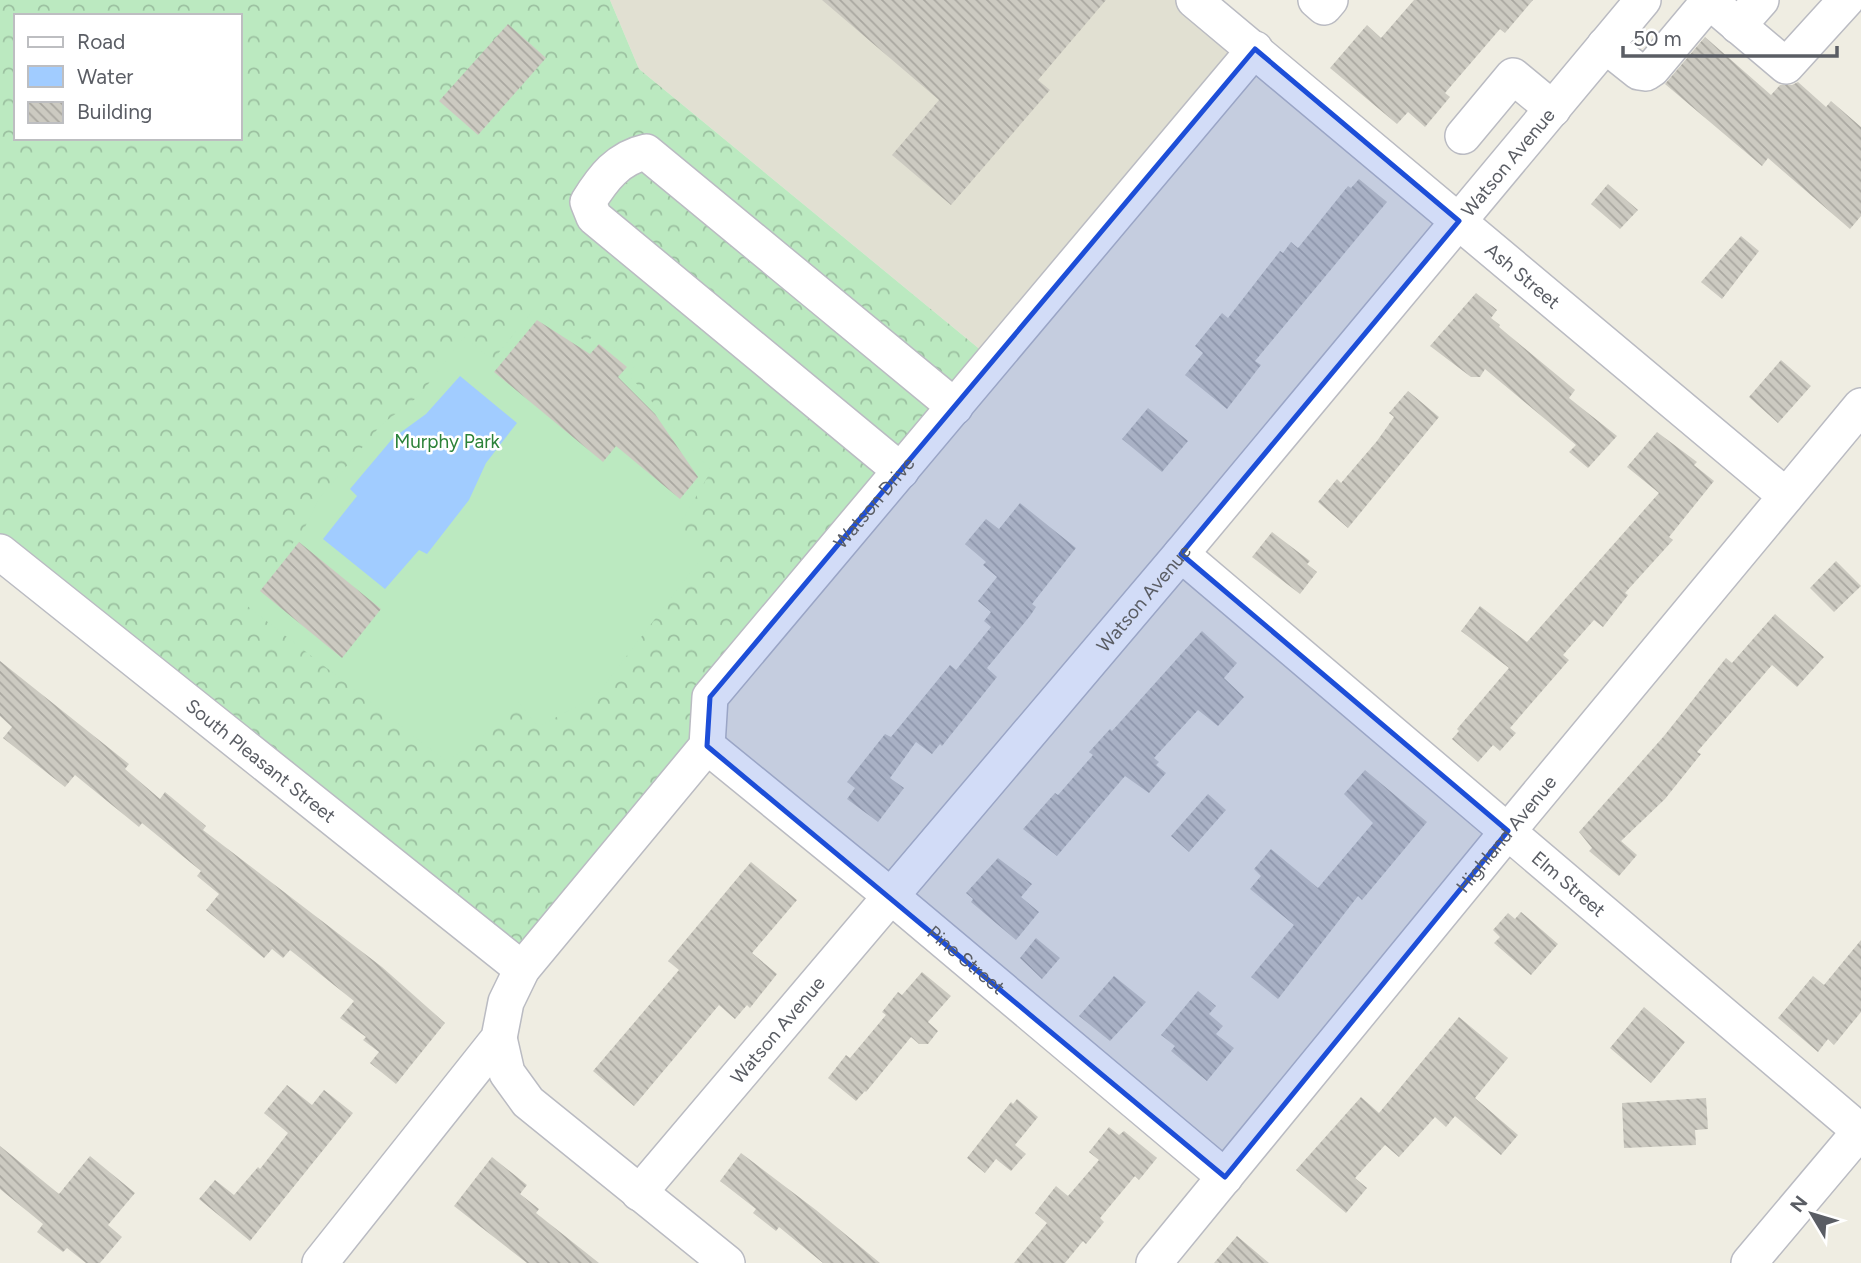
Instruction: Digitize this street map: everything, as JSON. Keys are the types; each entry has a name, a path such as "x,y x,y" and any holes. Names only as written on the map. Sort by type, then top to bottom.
{"street":[{"name":"Ash Street","path":"1194,0 1786,496"},
{"path":"1316,0 1324,7 1330,0"},
{"name":"Watson Avenue","path":"639,1193 1181,554 1643,0"},
{"path":"1605,44 1639,72 1646,73 1709,0 1786,66 1846,0"},
{"path":"1738,26 1760,0"},
{"name":"Watson Drive","path":"707,746 710,697 1255,49"},
{"path":"1463,136 1513,76 1552,109"},
{"path":"901,471 594,217 588,202 601,181 618,163 646,152 955,407"},
{"name":"Highland Avenue","path":"1154,1263 1861,406"},
{"name":"South Pleasant Street","path":"0,552 522,969"},
{"name":"Elm Street","path":"1181,554 1861,1131"},
{"path":"707,746 522,969 506,1002 499,1038 508,1073 528,1102 727,1263"},
{"name":"Pine Street","path":"707,746 892,897 1224,1177"},
{"path":"320,1263 499,1038"},
{"path":"1749,1263 1861,1131"}],"highlighted area":[{"path":"1255,49 1459,221 1181,554 1508,831 1225,1177 707,746 710,697"}],"shaded area":[{"path":"610,0 1194,0 1255,49 994,361 639,69"}],"green space":[{"name":"Murphy Park","path":"0,0 610,0 639,69 994,361 710,697 707,746 522,969 0,552"},
{"path":"534,309 587,342 597,332 635,365 630,376 711,471 674,534 700,560 596,696 538,727 518,701 486,733 447,762 246,605 305,527 319,499 381,425 419,396 464,337 493,360"}],"water":[{"path":"460,376 517,423 486,463 469,500 427,554 419,550 385,589 323,539 357,496 350,489 393,438 426,414"}],"building":[{"path":"822,0 1106,0 1038,80 1050,90 951,205 892,155 939,100"},
{"path":"1414,0 1533,0 1505,33 1500,29 1445,93 1450,97 1425,127 1408,112 1397,124 1330,68 1367,25 1381,38"},
{"path":"508,24 546,58 478,135 439,101"},
{"path":"1705,37 1771,95 1780,85 1798,82 1826,107 1831,101 1861,127 1861,216 1850,229 1768,158 1762,166 1665,84"},
{"path":"1359,179 1387,202 1255,361 1261,365 1227,409 1185,375 1203,353 1195,346 1222,313 1228,318 1280,251 1283,253 1291,242 1298,248 1348,186 1351,188"},
{"path":"1608,184 1638,210 1620,229 1591,204"},
{"path":"1741,236 1759,251 1722,299 1701,282"},
{"path":"1476,293 1497,310 1491,318 1499,327 1575,390 1569,398 1617,436 1588,468 1569,452 1576,445 1485,369 1480,377 1471,377 1430,346"},
{"path":"537,320 590,354 599,344 627,367 618,377 655,414 698,477 680,499 616,446 603,462 494,372"},
{"path":"1781,360 1811,386 1778,423 1749,397"},
{"path":"1408,391 1439,417 1348,528 1318,502 1337,479 1341,483 1377,441 1394,417 1389,413"},
{"path":"1148,408 1188,441 1162,472 1122,439"},
{"path":"1657,432 1697,462 1694,465 1714,481 1669,537 1673,540 1625,593 1628,595 1603,627 1594,620 1563,655 1569,660 1510,728 1516,733 1500,751 1493,745 1478,762 1452,739 1459,731 1457,729 1509,668 1461,631 1480,606 1527,642 1659,493 1627,467"},
{"path":"1020,503 1076,548 1032,604 1036,607 1030,616 987,668 997,677 942,746 940,744 932,754 916,742 890,778 904,788 878,822 847,799 855,788 847,782 885,734 891,737 950,665 956,670 991,627 984,621 991,612 978,601 997,577 983,565 986,562 965,544 986,519 999,529"},
{"path":"1272,532 1310,561 1307,564 1317,572 1300,594 1252,557"},
{"path":"299,542 381,609 342,658 260,591"},
{"path":"1836,561 1861,586 1834,612 1810,588"},
{"path":"1775,614 1824,657 1797,687 1772,665 1697,752 1701,754 1665,799 1621,841 1637,855 1619,876 1589,851 1592,848 1579,832 1664,736 1726,658 1732,663"},
{"path":"1202,631 1237,663 1224,678 1244,697 1218,726 1198,710 1154,758 1159,762 1156,765 1166,773 1149,793 1125,776 1057,856 1023,829 1055,793 1058,795 1093,755 1089,752 1110,729 1112,731"},
{"path":"0,661 129,764 125,769 160,799 165,792 206,826 203,830 382,967 445,1023 396,1084 370,1063 379,1052 363,1040 366,1037 340,1018 354,1001 290,950 283,958 272,949 264,958 206,910 219,894 197,876 201,871 142,823 139,827 75,775 65,787 3,738 12,727 0,716"},
{"path":"1365,770 1427,822 1362,900 1358,896 1278,999 1251,977 1294,925 1250,889 1261,876 1254,869 1271,849 1318,888 1373,823 1344,794"},
{"path":"1208,794 1226,810 1189,852 1171,836"},
{"path":"998,858 1032,884 1021,897 1039,912 1016,940 971,902 973,899 966,893"},
{"path":"751,862 797,900 752,953 777,974 750,1008 747,1005 735,1019 719,1005 634,1106 593,1071 679,970 668,961"},
{"path":"1521,912 1558,944 1531,975 1494,943 1500,937 1493,930 1508,913 1515,919"},
{"path":"1036,938 1060,958 1042,979 1020,958"},
{"path":"1861,940 1861,1012 1834,1045 1828,1039 1818,1052 1778,1018 1813,976 1824,985"},
{"path":"922,972 951,996 928,1022 938,1031 928,1044 919,1044 911,1037 856,1101 828,1078 846,1055 850,1058 886,1015 882,1012 898,992 902,995"},
{"path":"1114,976 1146,1002 1110,1041 1079,1016"},
{"path":"1198,991 1216,1006 1209,1014 1223,1026 1216,1034 1234,1048 1207,1081 1171,1051 1175,1046 1161,1035"},
{"path":"1644,1007 1685,1042 1651,1083 1610,1048"},
{"path":"1459,1017 1508,1058 1475,1098 1518,1135 1501,1155 1455,1116 1446,1127 1435,1117 1399,1157 1385,1145 1355,1178 1367,1188 1346,1213 1296,1170 1361,1097 1379,1113"},
{"path":"287,1085 312,1105 324,1090 353,1113 250,1241 199,1199 215,1180 234,1195 258,1167 260,1169 288,1133 264,1113"},
{"path":"1706,1098 1708,1129 1695,1130 1696,1145 1624,1148 1622,1103"},
{"path":"1017,1099 1038,1117 1015,1145 1026,1154 1011,1171 996,1159 985,1173 967,1158 1011,1102 1013,1104"},
{"path":"1109,1127 1119,1135 1124,1131 1157,1158 1139,1180 1135,1176 1100,1218 1104,1222 1086,1244 1083,1241 1065,1263 1014,1263 1047,1223 1035,1213 1056,1186 1068,1196 1099,1160 1089,1152"},
{"path":"0,1146 59,1194 90,1156 135,1193 108,1225 122,1237 100,1263 86,1263 67,1248 63,1252 37,1232 43,1224 0,1189"},
{"path":"741,1153 880,1263 823,1263 779,1227 776,1231 753,1213 756,1209 720,1181"},
{"path":"492,1157 527,1185 520,1194 539,1209 536,1213 599,1263 527,1263 454,1206"},
{"path":"1237,1236 1269,1263 1214,1263"}]}
